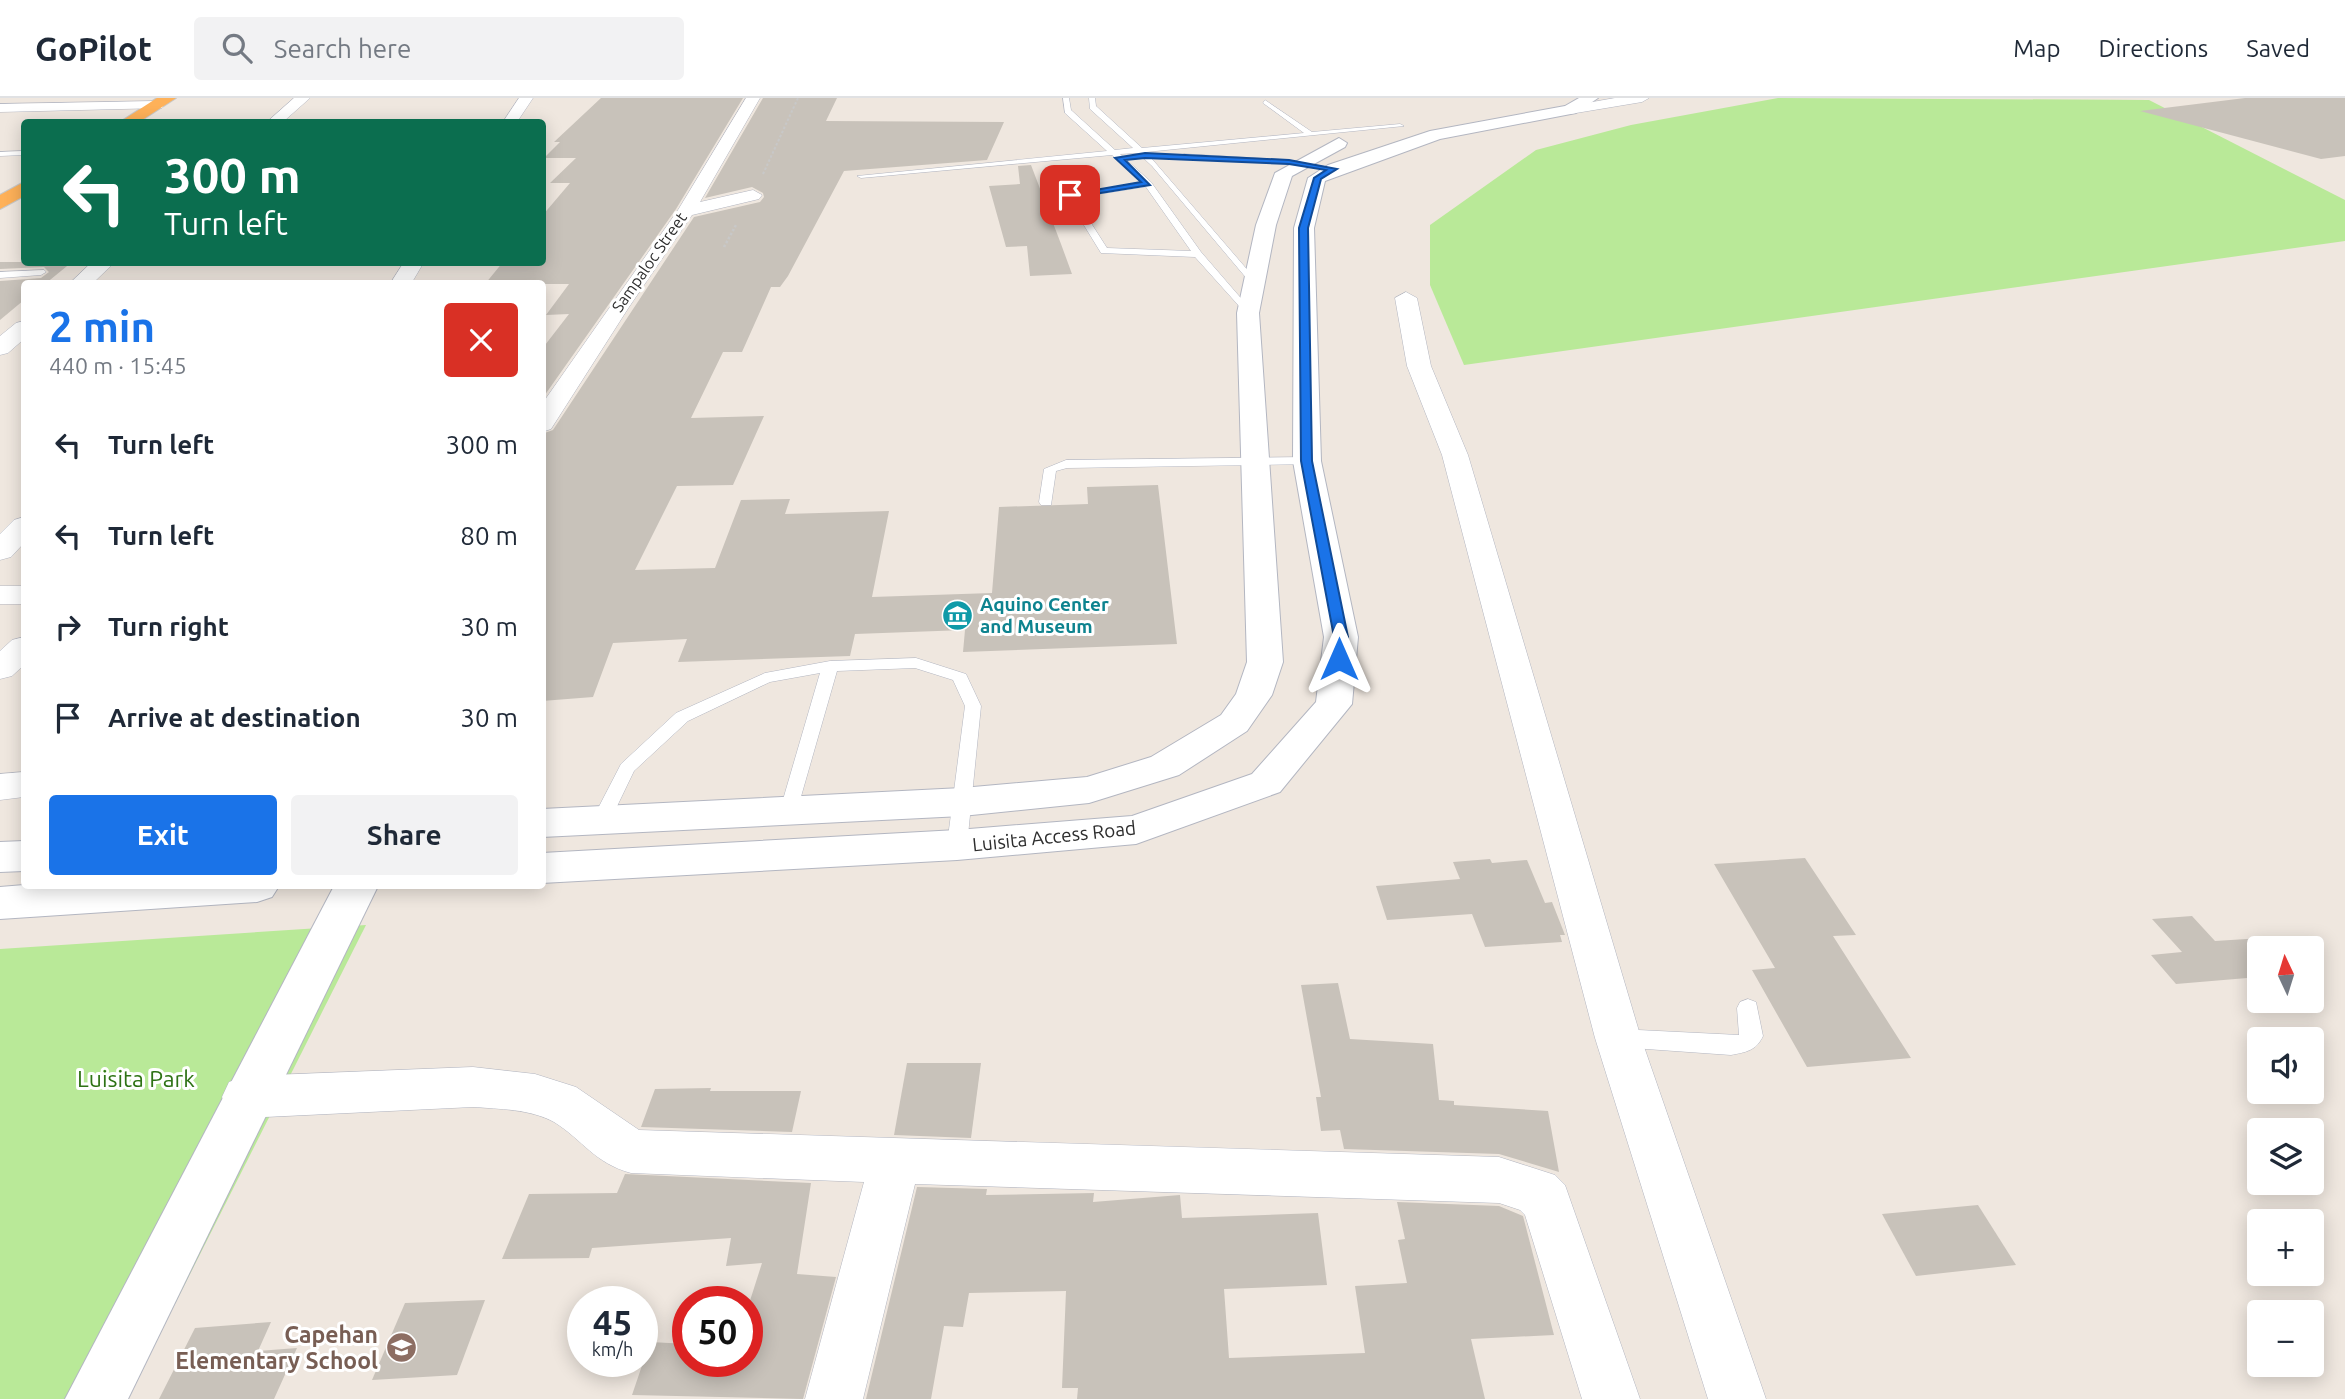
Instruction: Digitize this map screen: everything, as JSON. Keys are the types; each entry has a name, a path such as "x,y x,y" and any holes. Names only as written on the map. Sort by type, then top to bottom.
{"highway":[{"path":"133,119 163,101"},
{"path":"0,203 21,190"}],"main road":[{"path":"1309,163 1580,104"},
{"path":"546,823 962,803 1089,790 1165,766 1234,723 1254,695 1265,662 1251,298 1266,225 1309,163 1344,141 1400,126 1451,120 1486,109"},
{"name":"Luisita Access Road","path":"546,868 957,845 1136,830 1266,783 1334,704 1341,637 1307,461 1304,228 1309,163"},
{"path":"0,857 21,856"},
{"path":"0,903 212,889"},
{"path":"96,1399 246,1097 354,889"}],"street":[{"path":"26,108 44,98"},
{"path":"278,119 303,98"},
{"path":"512,119 526,98"},
{"name":"Sampaloc Street","path":"546,418 685,211 753,98"},
{"path":"1580,104 1642,98"},
{"path":"0,108 163,101"},
{"path":"685,211 753,195"},
{"path":"84,280 100,266"},
{"path":"1406,298 1419,366 1455,454 1618,1038 1737,1399"},
{"path":"0,348 18,330"},
{"path":"0,551 21,529"},
{"path":"0,595 21,595"},
{"path":"0,669 21,650"},
{"path":"0,787 21,785"},
{"path":"246,1097 473,1087 508,1089 545,1096 570,1108 612,1142 629,1151 895,1163 1485,1179 1519,1184 1537,1192 1547,1202 1611,1399"},
{"path":"834,1399 895,1163"}],"lane":[{"path":"1066,98 1068,111 1147,184 1198,254 1251,298"},
{"path":"1091,98 1096,111 1155,164 1251,298"},
{"path":"1265,102 1309,163"},
{"path":"0,154 21,153"},
{"path":"1143,154 1309,163"},
{"path":"861,176 1143,154 1309,163"},
{"path":"1183,166 1309,163"},
{"path":"1127,166 1169,165"},
{"path":"1147,184 1070,195 1104,251 1198,254"},
{"path":"0,275 41,272"},
{"path":"1046,502 1050,469 1066,464 1257,459 1307,461"},
{"path":"601,820 627,768 682,717 765,678 830,666 916,663 960,677 973,706 957,845"},
{"path":"789,810 830,666"},
{"path":"1618,1038 1731,1046 1746,1042 1752,1036 1748,1008"}],"green space":[{"path":"1778,98 2149,100 2345,200 2345,241 1464,365 1430,285 1430,225 1536,150 1631,125"},
{"name":"Luisita Park","path":"366,925 127,1399 0,1399 0,949"}],"building":[{"path":"601,98 743,98 676,209 546,393 546,344 569,314 546,315 569,284 546,284 546,280 488,280 500,266 546,266 546,211 570,183 550,183 576,158 546,158 560,142 554,142"},
{"path":"763,98 837,98 826,121 1004,122 987,160 844,171 788,276 780,287 771,287 742,352 723,352 691,418 764,416 733,485 677,486 635,570 715,568 741,500 790,499 785,514 889,511 872,597 992,593 999,507 1088,504 1087,487 1158,485 1177,644 963,652 965,630 855,634 850,656 678,662 687,639 613,643 593,697 546,701 546,433 553,430 694,217 760,202 764,197 763,193 752,187 705,198"},
{"path":"2245,98 2345,98 2345,156 2321,159 2140,111"},
{"path":"1031,165 1072,274 1030,276 1027,246 1006,247 989,186 1020,184 1018,166"},
{"path":"0,262 21,262 21,266 67,266 50,280 21,280 21,302 0,320 0,281 41,278 49,272 44,267 0,269"},
{"path":"1805,858 1856,935 1833,936 1911,1058 1807,1067 1752,970 1775,968 1714,864"},
{"path":"1490,859 1492,863 1527,860 1545,903 1552,902 1565,935 1560,935 1562,942 1485,947 1472,914 1387,920 1376,886 1460,879 1453,862"},
{"path":"2192,916 2215,941 2247,939 2247,978 2176,984 2151,955 2182,952 2152,919"},
{"path":"1338,983 1350,1039 1433,1044 1439,1100 1454,1101 1454,1105 1548,1111 1559,1172 1499,1154 1344,1149 1340,1130 1321,1131 1316,1097 1321,1097 1301,985"},
{"path":"907,1063 981,1063 971,1138 894,1135"},
{"path":"711,1088 710,1091 801,1091 792,1132 641,1127 655,1089"},
{"path":"625,1174 811,1183 797,1274 836,1277 803,1399 632,1395 638,1377 658,1377 658,1342 672,1343 672,1377 763,1377 763,1286 755,1286 762,1263 726,1266 731,1238 592,1248 589,1258 502,1259 529,1194 617,1193"},
{"path":"917,1187 987,1189 986,1195 1094,1193 1093,1202 1180,1195 1182,1218 1318,1213 1327,1285 1224,1289 1229,1358 1365,1353 1355,1286 1407,1283 1398,1240 1405,1239 1397,1202 1499,1206 1523,1216 1554,1335 1471,1339 1485,1399 1077,1399 1078,1388 1062,1388 1066,1291 969,1293 963,1327 944,1326 931,1399 866,1399"},
{"path":"1978,1205 2016,1265 1916,1276 1882,1214"},
{"path":"485,1300 457,1375 372,1380 405,1303"},
{"path":"271,1322 258,1351 297,1348 274,1399 159,1399 195,1328"}],"place":[{"name":"Aquino Center and Museum","path":"957,615"},
{"name":"Capehan Elementary School","path":"401,1347"}],"route":[{"path":"1070,195 1147,184 1118,158 1171,155 1289,162 1334,169 1317,178 1304,228 1302,272 1307,461 1341,637 1339,659"}]}
